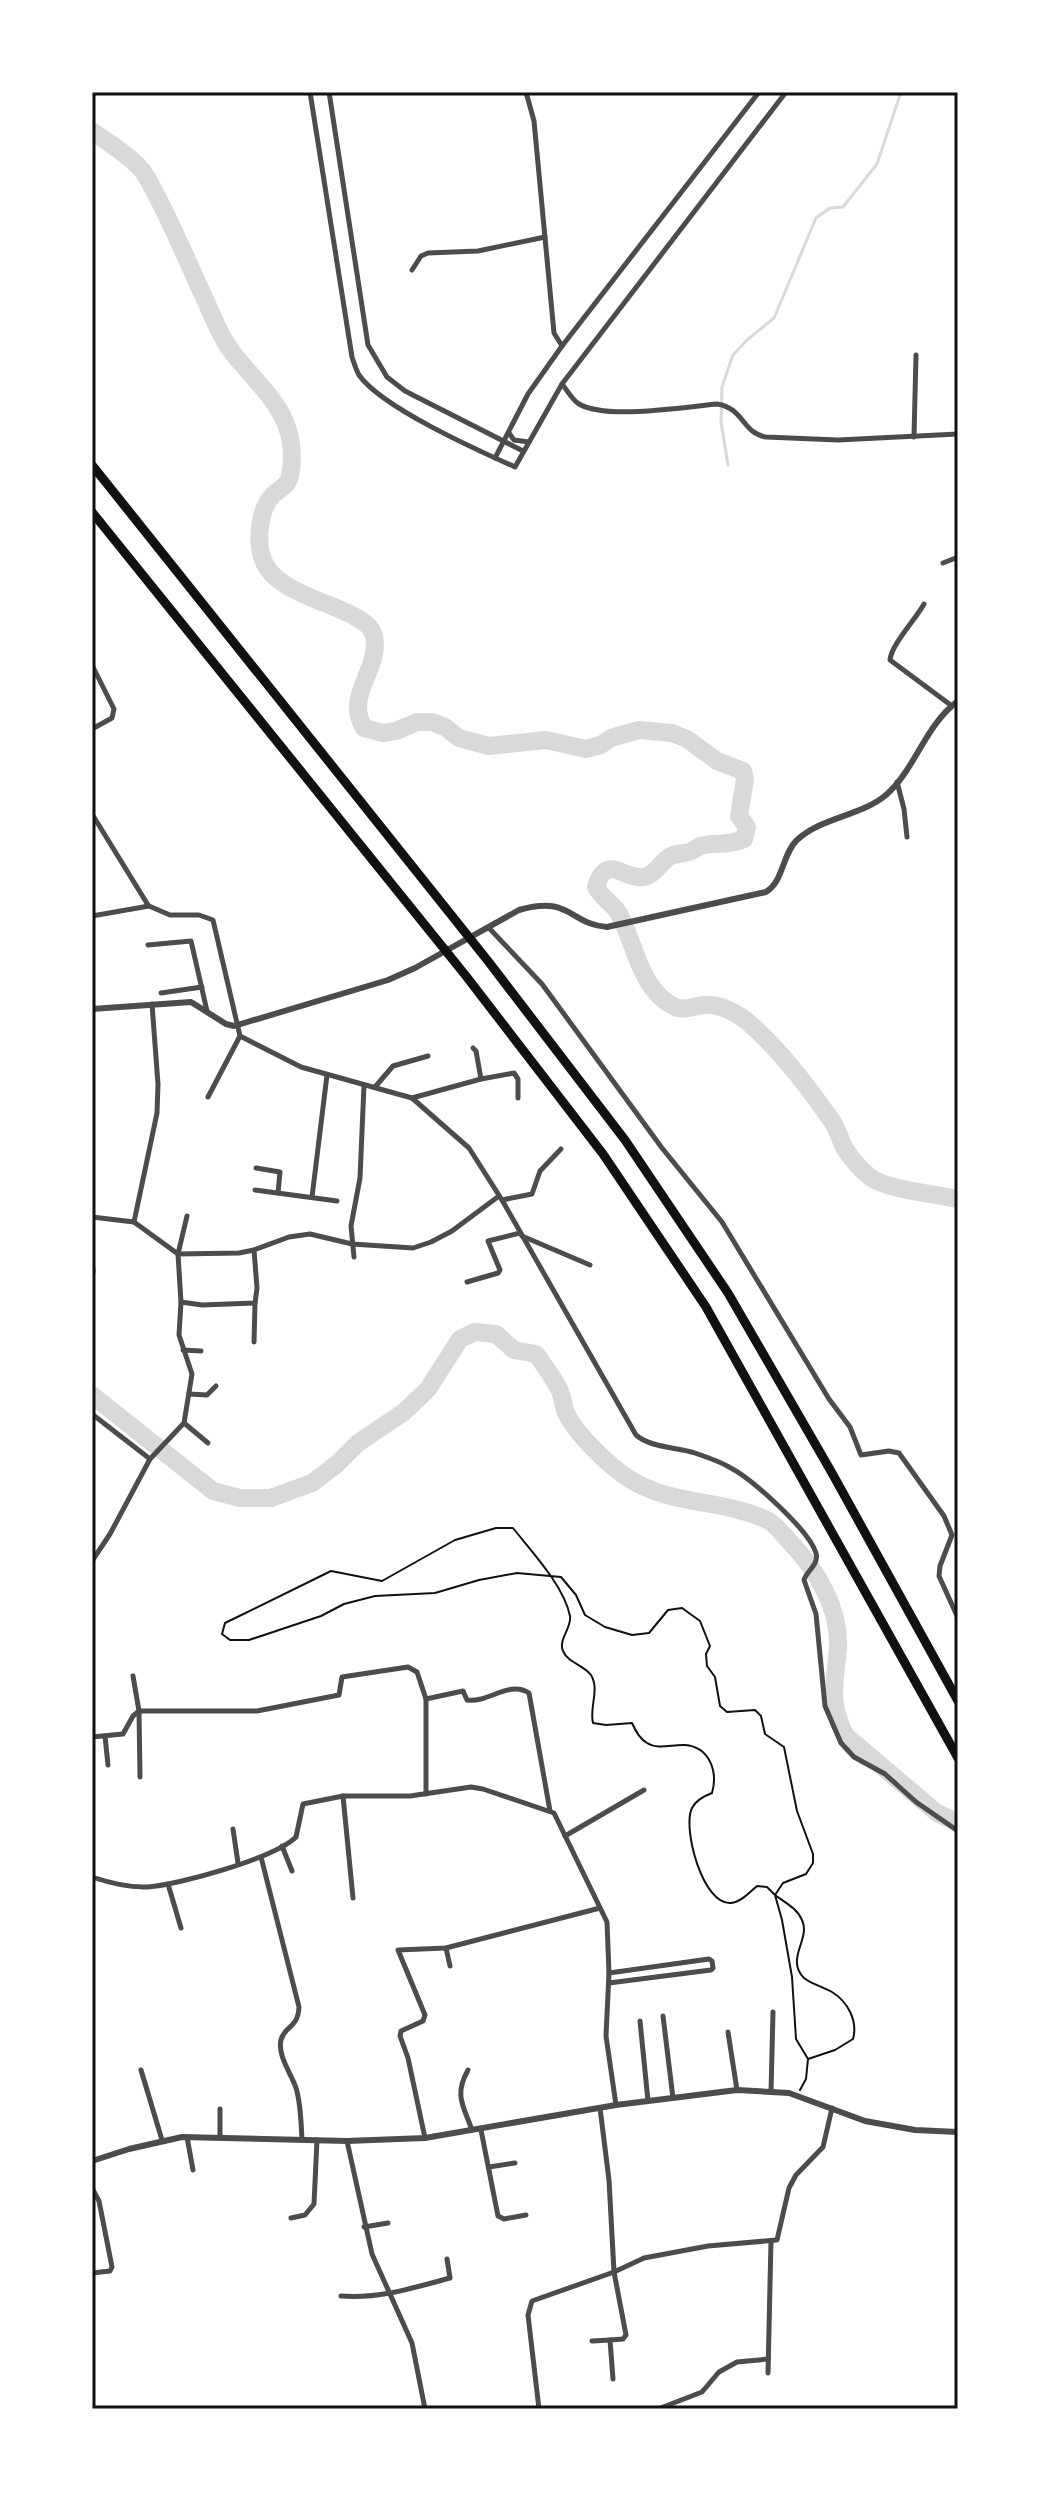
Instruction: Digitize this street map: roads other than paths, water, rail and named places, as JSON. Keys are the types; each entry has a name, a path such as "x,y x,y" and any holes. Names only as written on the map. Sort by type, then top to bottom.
{"highway":[{"path":"92,465 488,961 625,1140 728,1293 958,1701"},
{"path":"92,512 466,976 603,1154 706,1307 958,1758"}],"street":[{"path":"310,92 352,357 359,374 376,392 400,409 515,467 562,384 786,92"},
{"path":"329,92 368,345 377,363 387,377 405,391 523,451"},
{"path":"526,92 534,121 554,333 562,346"},
{"path":"495,458 528,394 562,346 759,92"},
{"path":"412,270 421,256 428,253 478,251 545,237"},
{"path":"914,437 916,355"},
{"path":"562,384 578,403 603,411 720,404 737,411 756,435 838,440 958,434"},
{"path":"509,432 514,440 529,442"},
{"path":"943,563 958,557"},
{"path":"92,1009 191,1002 226,1024 236,1025 388,980 519,910 536,905 565,909 593,924 607,927 766,892 776,882 796,841 831,820 874,803 890,791 932,729 955,704 890,660 891,651 915,621 924,604"},
{"path":"92,665 114,709 112,718 92,729"},
{"path":"897,781 907,837"},
{"path":"92,814 149,906"},
{"path":"92,833 100,827"},
{"path":"92,916 149,906 170,915 199,915 213,920 240,1036 301,1067 412,1098 469,1148 501,1198 636,1435 646,1441 694,1453 741,1474 797,1525 816,1553 816,1564 805,1575 805,1586 816,1614 825,1706 841,1743 854,1757 885,1774 916,1802 958,1831"},
{"path":"489,928 542,984 662,1148 722,1222 829,1399 850,1427 861,1455 889,1451 899,1453 944,1516 952,1535 939,1576 958,1618"},
{"path":"148,945 191,941 207,1011"},
{"path":"161,993 202,987"},
{"path":"134,1222 157,1113 152,1004"},
{"path":"208,1097 240,1036"},
{"path":"473,1048 481,1079"},
{"path":"375,1087 393,1066 428,1056"},
{"path":"412,1098 481,1079 515,1074 518,1098"},
{"path":"312,1197 327,1075"},
{"path":"354,1257 351,1226 360,1178 364,1085"},
{"path":"92,1217 134,1222 178,1254 239,1253 302,1235 352,1244 413,1248 452,1231 501,1198 532,1194 540,1171 561,1149"},
{"path":"256,1168 280,1172 278,1193"},
{"path":"255,1190 337,1201"},
{"path":"92,1561 150,1459 184,1423 192,1374 182,1350 178,1317 181,1302 178,1254 187,1216"},
{"path":"467,1282 499,1272 488,1241 521,1234 590,1265"},
{"path":"254,1250 257,1288 254,1342"},
{"path":"92,1258 93,1272"},
{"path":"181,1302 202,1305 255,1303"},
{"path":"182,1350 201,1351"},
{"path":"189,1394 207,1395 216,1386"},
{"path":"92,1414 150,1459"},
{"path":"184,1423 208,1443"},
{"path":"92,1737 126,1732 133,1716 139,1711 257,1711 339,1695 342,1677 408,1667 417,1672 426,1699 426,1794"},
{"path":"133,1676 139,1711 140,1777"},
{"path":"426,1699 463,1691 467,1700 472,1701 510,1689 529,1693 550,1811"},
{"path":"105,1736 108,1765"},
{"path":"92,1877 145,1887 168,1884 261,1857 296,1837 303,1804 343,1796 426,1794 471,1787 550,1811 558,1819 607,1922 609,1983 606,2036 616,2105"},
{"path":"565,1836 644,1790"},
{"path":"343,1796 353,1898"},
{"path":"233,1829 238,1863"},
{"path":"282,1846 292,1871"},
{"path":"261,1857 299,2007 296,2023 284,2034 280,2043 297,2090 302,2140"},
{"path":"168,1884 181,1928"},
{"path":"425,2138 408,2058 400,2036 401,2031 423,2021 425,2015 398,1950 446,1948 600,1908"},
{"path":"446,1948 450,1966"},
{"path":"609,1973 709,1959 713,1968 609,1983"},
{"path":"771,2092 773,2012"},
{"path":"663,2016 673,2098"},
{"path":"640,2021 648,2101"},
{"path":"728,2032 737,2090"},
{"path":"141,2070 162,2140"},
{"path":"468,2070 460,2083 459,2093 472,2131"},
{"path":"92,2161 162,2140 187,2137 347,2141 425,2138 616,2105 737,2090 798,2095 865,2121 915,2130 958,2132"},
{"path":"592,2341 623,2339 626,2335 614,2272 609,2180 600,2108"},
{"path":"539,2409 528,2315 532,2301 644,2258 777,2240 789,2188 796,2175 823,2147 832,2108"},
{"path":"220,2109 220,2136"},
{"path":"481,2130 500,2218 526,2215"},
{"path":"187,2137 193,2170"},
{"path":"291,2218 305,2215 314,2204 317,2140"},
{"path":"347,2141 364,2227 372,2254 412,2343 425,2409"},
{"path":"489,2167 515,2163"},
{"path":"92,2188 99,2201 112,2267 110,2271 92,2273"},
{"path":"364,2227 388,2223"},
{"path":"768,2373 771,2241"},
{"path":"341,2296 362,2298 390,2294 450,2278 447,2259"},
{"path":"610,2340 613,2379"},
{"path":"658,2409 702,2392 719,2372 737,2362 768,2359"}],"waterway":[{"path":"728,465 721,422 722,387 733,355 774,318 816,218 830,208 843,207 877,164 901,92"},
{"path":"92,131 127,156 144,173 225,342 270,397 283,418 291,443 291,471 288,481 264,509 260,526 261,553 272,574 286,585 356,617 368,626 374,636 373,660 358,704 364,728 383,733 417,722 432,722 459,738 489,746 546,740 586,749 639,730 672,733 687,739 717,761 743,771 745,779 739,816 747,827 744,839 700,846 690,852 673,855 647,876 632,876 611,869 600,876 596,887 619,914 646,978 663,999 679,1008 721,1007 749,1023 804,1082 832,1121 847,1152 870,1177 898,1188 958,1199"},
{"path":"92,1395 213,1491 240,1498 271,1498 312,1483 358,1443 404,1412 428,1389 460,1339 475,1332 496,1334 514,1350 536,1354 557,1385 566,1413 577,1430 602,1457 628,1478 661,1493 750,1513 779,1529 817,1577 835,1618 838,1633 835,1703 846,1736 937,1813 958,1823"}]}
